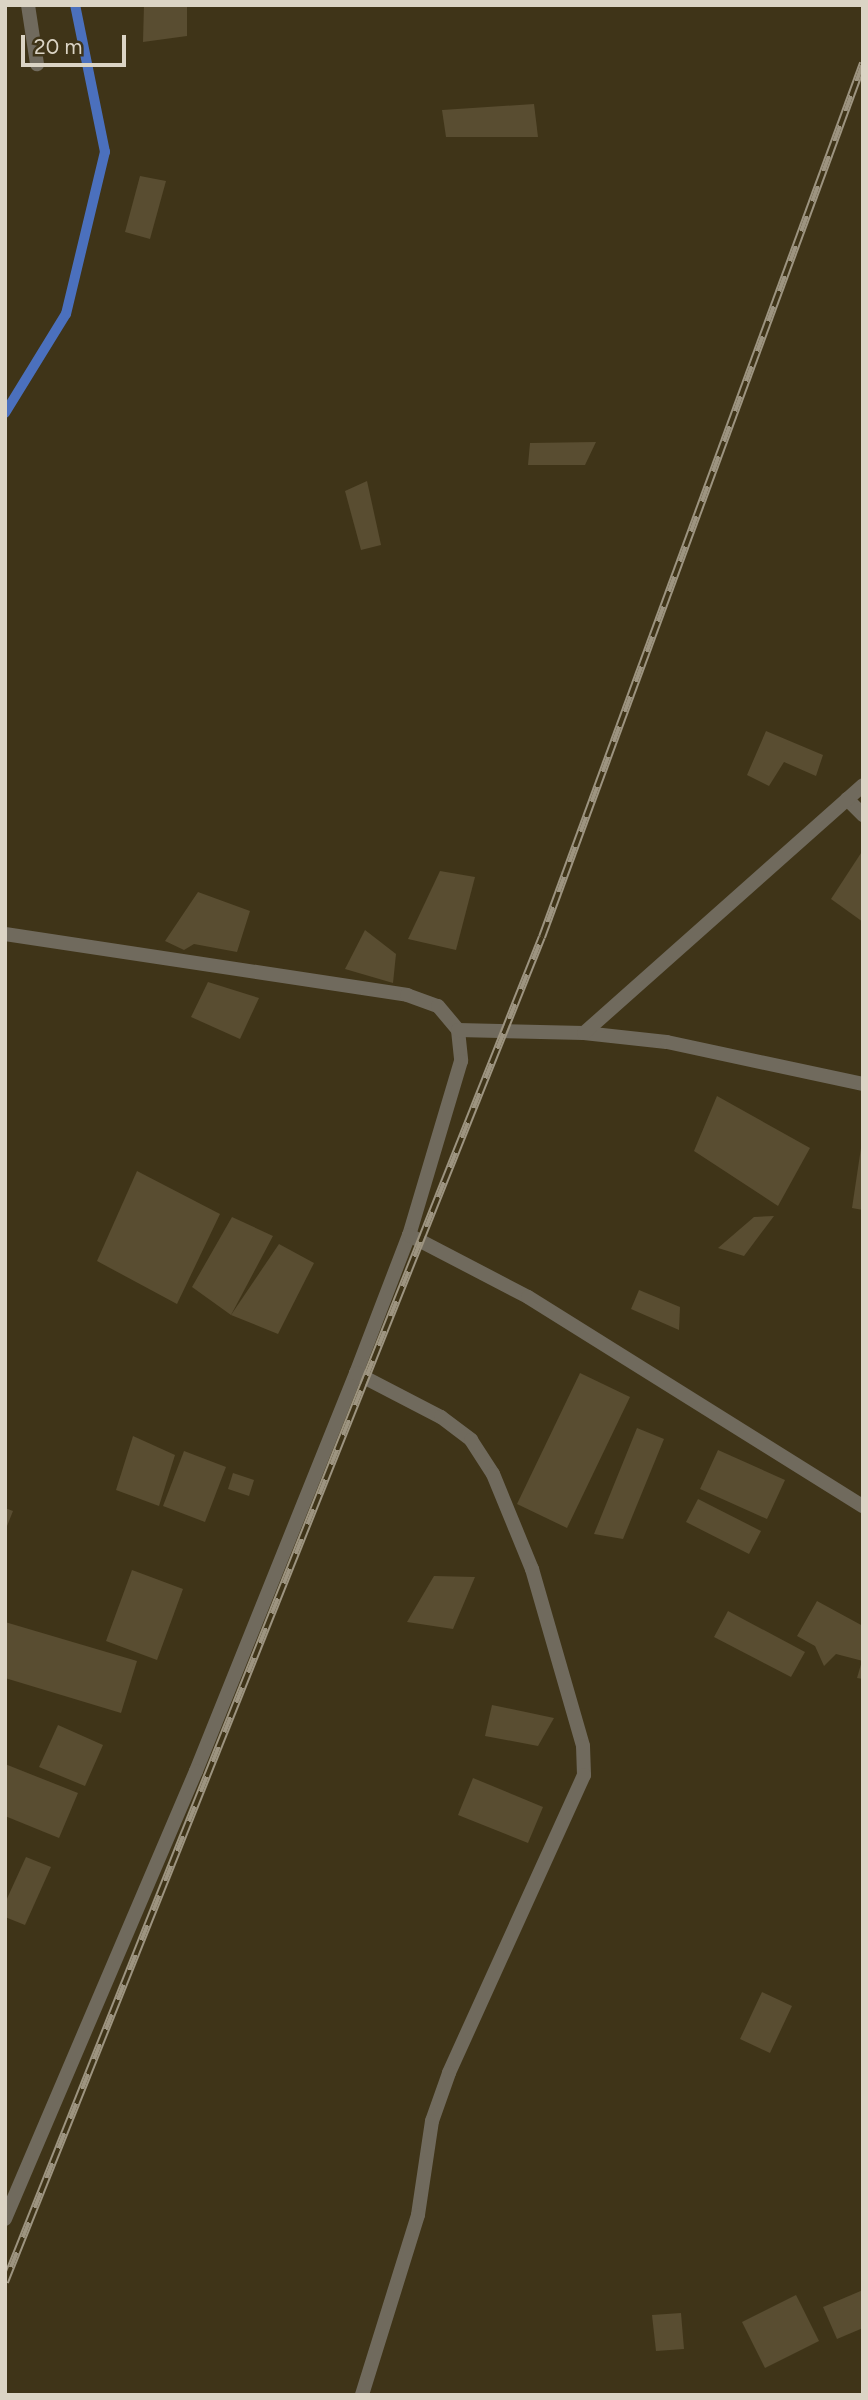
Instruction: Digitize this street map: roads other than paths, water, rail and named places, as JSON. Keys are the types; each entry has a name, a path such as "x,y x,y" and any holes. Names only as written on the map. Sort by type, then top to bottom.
{"street":[{"path":"28,5 37,64"},
{"path":"584,1033 863,785"},
{"path":"847,799 863,815"},
{"path":"5,933 407,995 438,1006 458,1030 461,1061 409,1236 356,1373 197,1771 5,2219"},
{"path":"458,1030 584,1033 667,1042 863,1084"},
{"path":"409,1236 528,1297 863,1506"},
{"path":"356,1373 441,1417 471,1440 493,1474 532,1569 583,1746 583,1775 455,2061 432,2121 418,2215 362,2395"}],"waterway":[{"path":"5,413 66,314 105,152 75,5"}],"railway":[{"path":"5,2282 542,937 863,63"}]}
